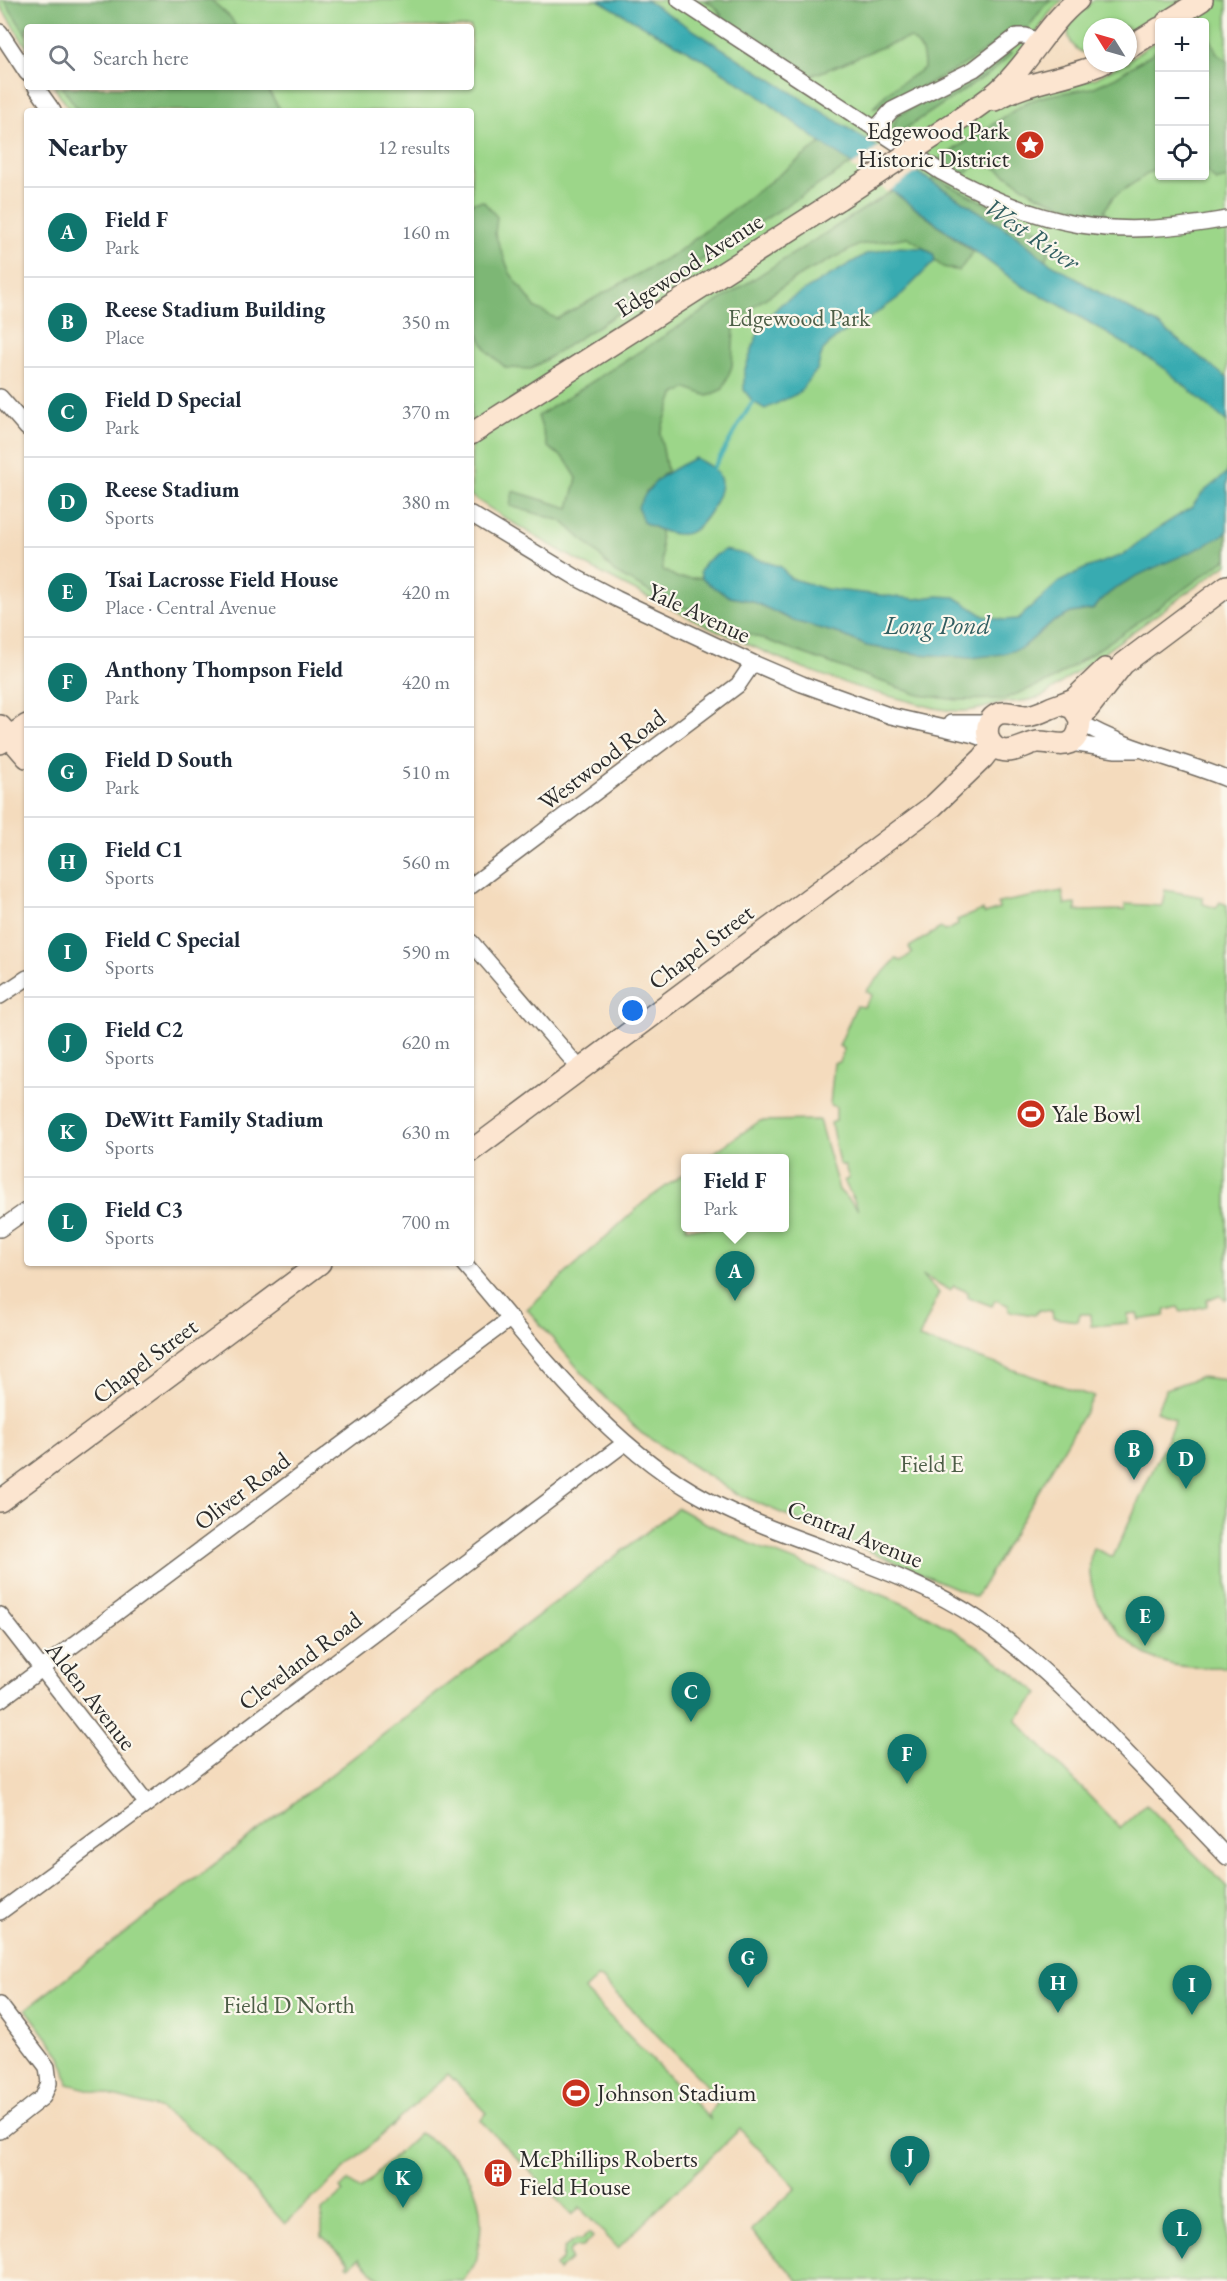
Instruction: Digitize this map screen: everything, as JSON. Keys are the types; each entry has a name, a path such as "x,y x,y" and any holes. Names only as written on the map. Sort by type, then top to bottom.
{"street":[{"path":"679,0 964,185 1021,209 1068,224 1100,229 1146,230 1227,219"},
{"name":"Edgewood Avenue","path":"474,432 838,199 998,91 1041,43 1064,13 1078,0"},
{"path":"1173,18 1202,0"},
{"path":"1137,42 1155,31"},
{"path":"0,32 24,68"},
{"path":"875,129 892,110 974,69 1017,36 1023,35 1041,43"},
{"name":"Edgewood Avenue","path":"933,137 1014,90 1083,71"},
{"path":"38,90 51,108"},
{"path":"0,397 24,425"},
{"name":"Yale Avenue","path":"474,516 587,584 753,663 891,716 974,735 991,743"},
{"path":"1071,743 1077,736 1080,720 1123,664 1227,586"},
{"name":"Westwood Road","path":"474,884 738,685 753,663"},
{"path":"1123,664 1106,668 1074,699 1027,716 1005,712 996,715 990,720 987,734 991,743 1000,750 1016,750 1033,743 1046,742 1071,743 1116,750 1143,750"},
{"path":"1061,704 1073,708 1080,720 1102,734 1227,779"},
{"name":"Yale Avenue","path":"921,723 981,723 990,720"},
{"path":"24,726 3,735 24,754"},
{"name":"Chapel Street","path":"474,1149 933,806 983,758 991,743"},
{"name":"Chapel Street","path":"933,806 967,788 1016,750"},
{"path":"474,945 581,1070"},
{"path":"0,996 24,980"},
{"path":"0,1229 24,1212"},
{"name":"Chapel Street","path":"0,1501 316,1266"},
{"name":"Central Avenue","path":"466,1266 599,1419 626,1443 666,1474 721,1506 755,1522 901,1578 980,1620 1029,1656 1060,1684 1227,1857"},
{"name":"Oliver Road","path":"0,1700 511,1318"},
{"name":"Cleveland Road","path":"0,1912 626,1443"},
{"name":"Alden Avenue","path":"0,1615 147,1804"},
{"path":"0,2005 47,2067 49,2084 43,2097 0,2132"}],"green space":[{"name":"Edgewood Park","path":"0,0 1063,0 1049,14 1018,60 1024,94 1096,78 1107,72 1137,72 1137,54 1155,42 1155,180 1209,180 1209,18 1190,18 1218,0 1227,0 1227,564 1043,696 1033,699 974,710 940,709 853,686 783,659 714,629 590,567 474,498 474,108 69,108 56,90 474,90 474,24 24,24 24,43 0,5"},
{"path":"4,0 211,0 234,24 24,24 24,31"},
{"path":"704,0 1052,0 1044,6 1028,28 1013,29 962,66 899,99 873,108 888,92 924,68 922,51 910,38 807,77 723,21 718,11"},
{"path":"1094,0 1183,0 1137,30 1137,18 1083,18 1083,52 1072,43 1068,32 1074,17"},
{"path":"1209,36 1217,53 1227,61 1227,178 1216,181 1209,174"},
{"path":"1009,51 1012,53 990,73 896,135 893,128 898,115 972,78"},
{"path":"1155,52 1155,169 1113,197 1104,211 1111,217 1048,200 987,163 973,167 963,176 935,162 1027,102 1045,96 1092,88 1124,72 1137,72 1137,63"},
{"path":"64,90 268,90 279,108 77,108"},
{"path":"821,143 853,163 531,369 506,368 487,351 474,326 474,202 483,201 497,217 495,234 510,273 536,308 557,319 676,253"},
{"path":"934,177 1033,228 1056,236 1045,260 1017,236 931,181"},
{"path":"892,191 973,252 959,271 943,267 935,261 933,254 908,237 859,245 799,276 755,305 734,328 732,366 723,389 708,396 687,388 674,395 660,433 667,471 646,491 643,522 660,530 663,570 678,578 702,578 730,597 752,601 794,621 840,634 867,646 919,654 971,658 1022,648 1051,623 1071,613 1094,609 1105,596 1137,576 1211,542 1227,532 1227,558 1120,635 1052,680 1004,699 958,700 919,695 735,629 654,594 614,572 562,521 510,506 513,491 569,508 577,478 565,459 548,447 538,416"},
{"name":"Field E","path":"1165,890 1203,897 1203,904 1216,908 1220,902 1227,905 1227,1299 1219,1295 1207,1300 1207,1306 1181,1312 1178,1307 1166,1310 1164,1316 1139,1320 1137,1313 1128,1314 1128,1323 1091,1326 1090,1314 1080,1314 1078,1321 1053,1318 1052,1311 1039,1310 1034,1315 1009,1311 1008,1305 995,1300 992,1306 968,1297 968,1292 954,1286 950,1290 922,1275 939,1293 919,1338 1094,1397 976,1597 735,1493 641,1433 589,1381 527,1309 644,1202 681,1176 681,1232 789,1232 789,1154 712,1154 760,1121 819,1120 839,1190 859,1210 844,1181 849,1178 845,1166 839,1164 831,1123 836,1121 836,1107 830,1105 834,1063 840,1062 844,1049 839,1046 856,1006 864,1007 872,995 866,991 896,959 901,961 912,953 909,947 941,928 945,931 958,925 957,920 982,910 985,914 999,909 998,903 1062,891 1065,905 1076,904 1076,911 1125,910 1125,904 1162,906"},
{"path":"1200,1377 1227,1380 1227,1667 1178,1666 1147,1655 1132,1645 1106,1617 1091,1583 1090,1565 1093,1548 1113,1557 1175,1420 1156,1411 1166,1389"},
{"name":"Field D North","path":"678,1508 733,1536 924,1613 975,1644 1039,1693 1016,1720 1120,1828 1146,1804 1227,1887 1227,2281 799,2281 751,2230 796,2188 740,2129 618,2248 580,2208 572,2215 480,2120 487,2113 448,2074 285,2224 216,2148 159,2108 68,2084 61,2056 26,2009","holes":["597,1978 602,1979 715,2094 717,2104 709,2113 710,2119 584,1990"]},
{"path":"419,2133 435,2142 460,2164 476,2192 481,2225 478,2254 475,2264 463,2281 382,2281 359,2258 349,2266 347,2264 349,2262 322,2236 322,2211 343,2193 340,2189 348,2181 360,2190"},
{"path":"589,2233 593,2237 582,2247 571,2250 570,2260 558,2271 555,2266 562,2260 564,2248 575,2240 580,2241"}],"water":[{"path":"598,0 646,0 1017,236 1045,260 1156,323 1227,378 1227,422 1160,365 1060,305 1022,286 892,191 821,143 755,93 709,63"},
{"path":"894,247 923,248 933,254 935,261 898,298 868,319 839,335 823,350 817,370 799,393 765,409 753,402 744,390 744,372 761,325 781,304 866,254"},
{"path":"695,458 712,468 720,478 721,484 716,501 706,517 694,530 682,534 665,532 643,522 638,507 649,490 661,477"},
{"name":"Long Pond","path":"1227,473 1227,532 1212,542 1137,576 1105,596 1094,609 1071,613 1051,623 1022,648 1002,654 971,658 919,654 867,646 840,634 794,621 752,601 730,597 710,585 702,578 700,572 705,562 724,550 781,567 790,578 826,589 916,599 936,596 955,597 984,616 1004,620 1018,619 1059,582 1084,569 1125,554 1152,532 1192,507 1202,493"}],"pier":[{"path":"881,146 920,170 888,192 851,166"}],"waterway":[{"path":"713,468 753,402"}],"place":[{"name":"Edgewood Park Historic District","path":"1030,145"},
{"name":"Yale Bowl","path":"1031,1114"},
{"name":"Field F","path":"735,1301"},
{"name":"Reese Stadium Building","path":"1134,1480"},
{"name":"Reese Stadium","path":"1186,1489"},
{"name":"Tsai Lacrosse Field House","path":"1145,1646"},
{"name":"Field D Special","path":"691,1722"},
{"name":"Anthony Thompson Field","path":"907,1784"},
{"name":"Field D South","path":"748,1988"},
{"name":"Field C1","path":"1058,2013"},
{"name":"Field C Special","path":"1192,2015"},
{"name":"Johnson Stadium","path":"576,2093"},
{"name":"McPhillips Roberts Field House","path":"498,2173"},
{"name":"Field C2","path":"910,2186"},
{"name":"DeWitt Family Stadium","path":"403,2208"},
{"name":"Field C3","path":"1182,2259"}],"water label":[{"name":"West River","path":"1032,234"}]}
